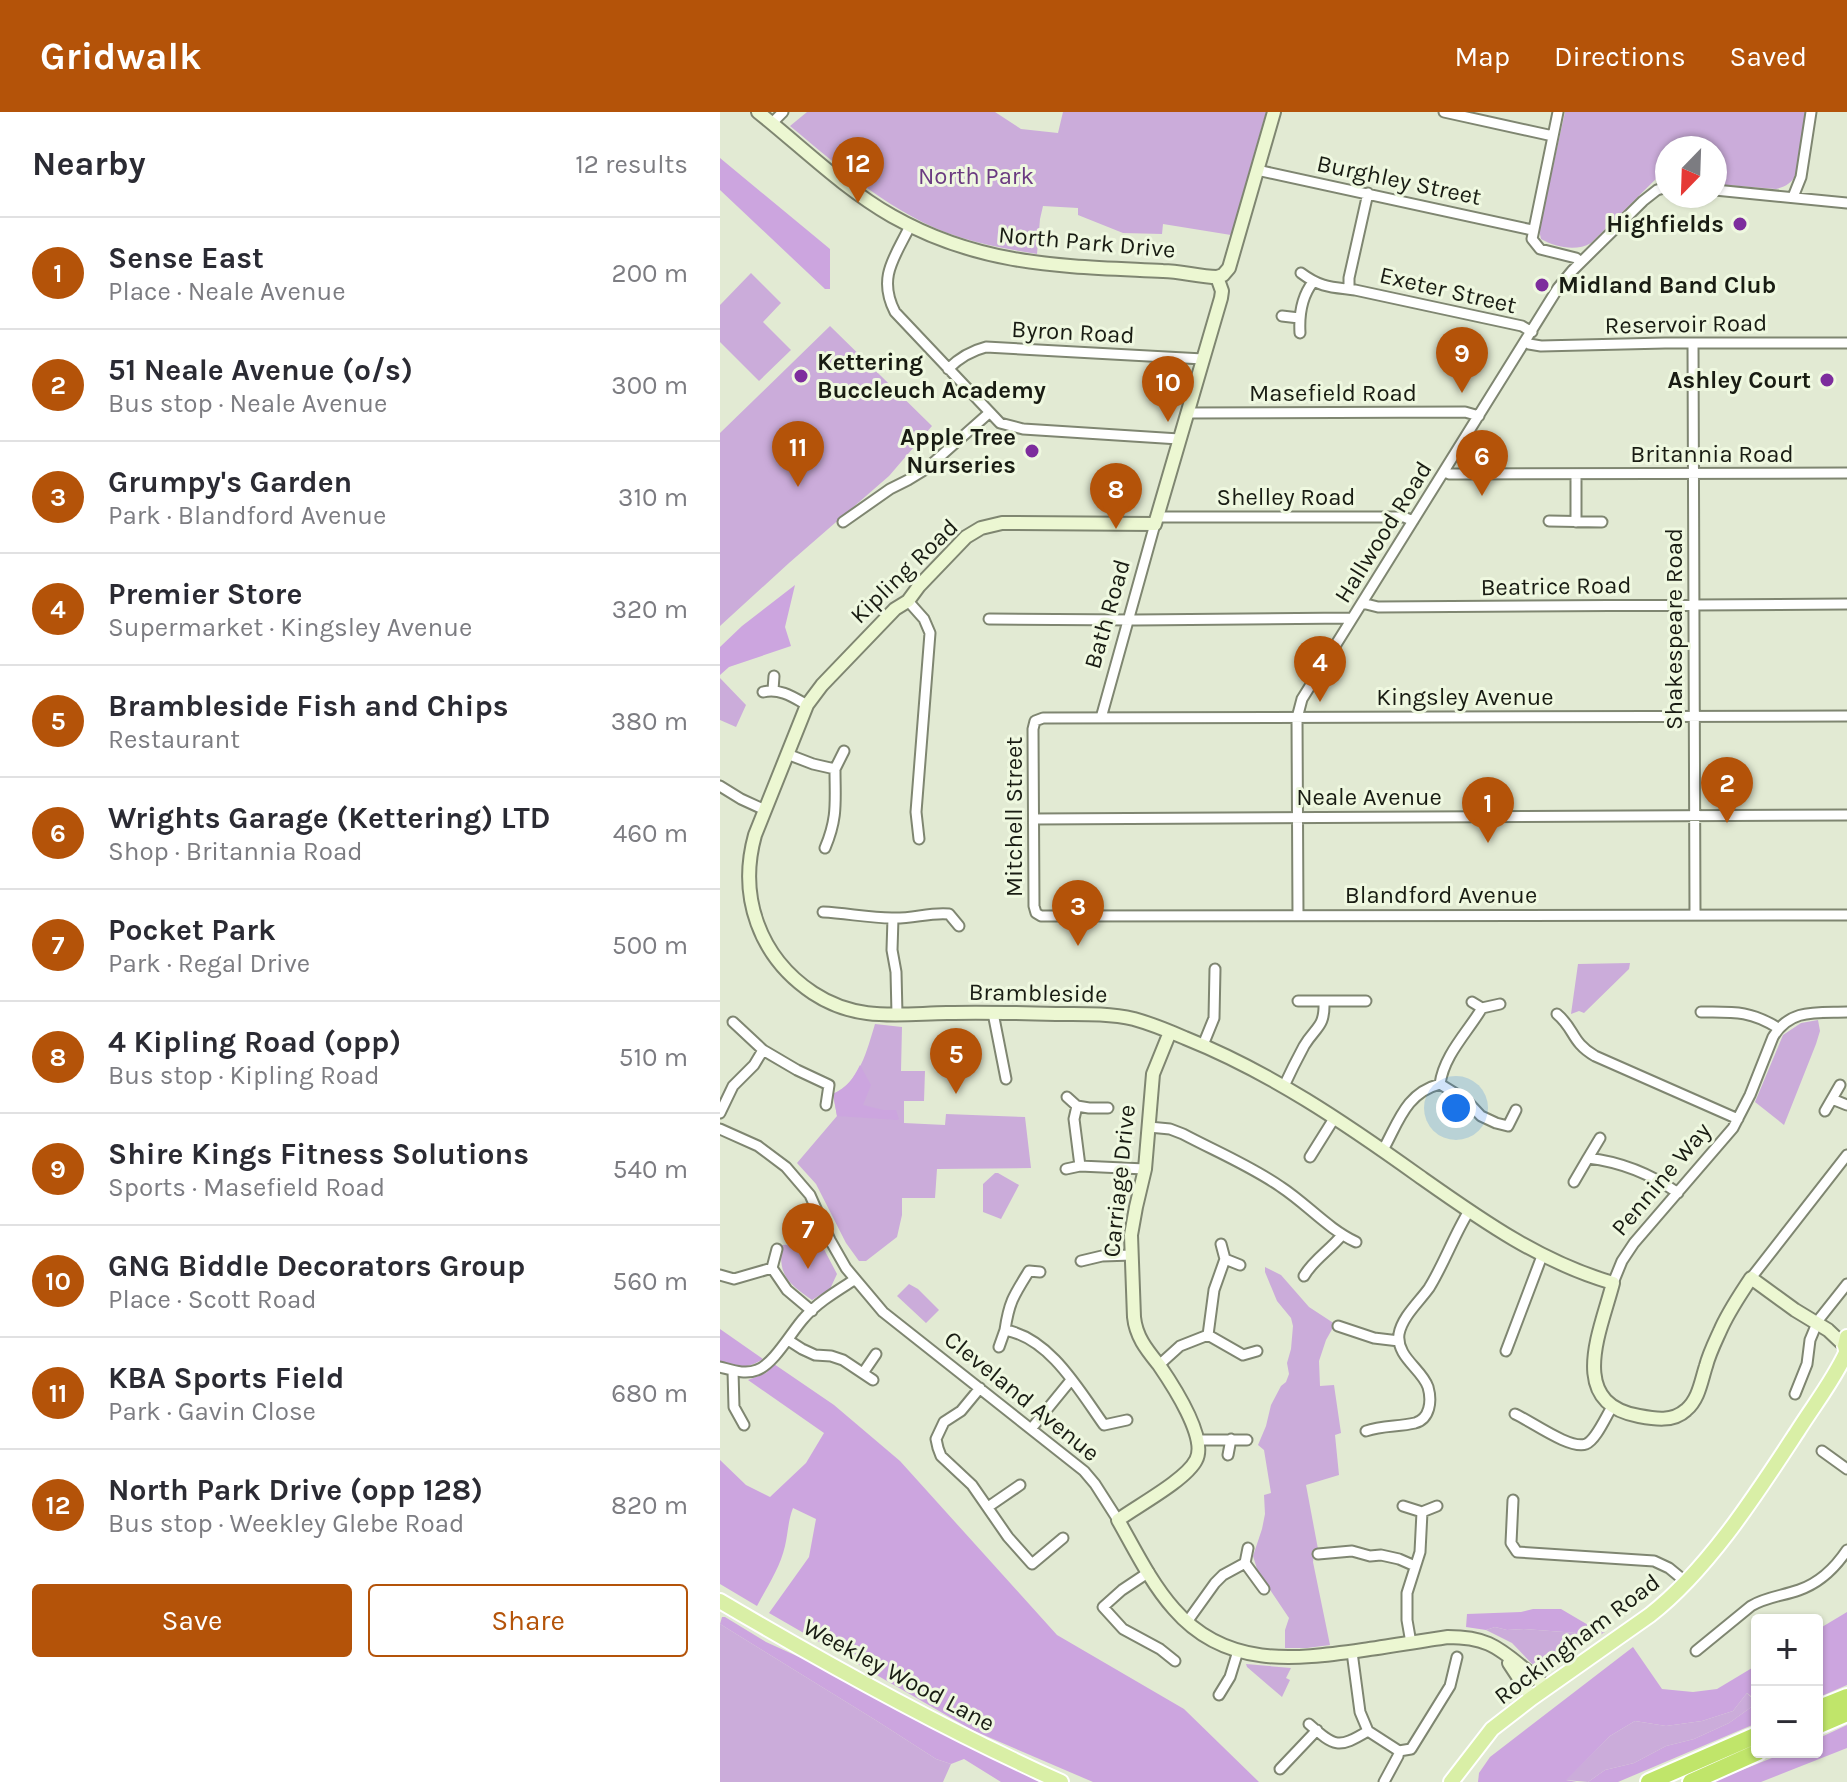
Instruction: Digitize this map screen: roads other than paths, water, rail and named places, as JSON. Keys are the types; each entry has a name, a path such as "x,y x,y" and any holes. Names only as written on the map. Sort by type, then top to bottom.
{"highway":[{"path":"1823,1707 1847,1697"},
{"path":"1823,1723 1847,1713"},
{"path":"1649,1782 1751,1738"},
{"path":"1691,1782 1751,1755"}],"main road":[{"name":"Rockingham Road","path":"1451,1782 1492,1729 1650,1615 1686,1582 1750,1501 1835,1377 1846,1344"},
{"name":"Rockingham Road","path":"1822,1396 1847,1377"},
{"name":"Weekley Wood Lane","path":"720,1601 929,1718 1061,1782"},
{"name":"Rockingham Road","path":"1462,1782 1468,1759"}],"street":[{"name":"North Park Drive","path":"758,112 840,181 877,207 910,226 971,251 1041,264 1173,271 1217,277"},
{"path":"772,123 783,112"},
{"name":"Bath Road","path":"1101,718 1221,298 1217,277 1229,268 1274,112"},
{"path":"1444,112 1553,136"},
{"path":"1558,112 1532,239 1540,249 1581,262"},
{"path":"1793,197 1801,177 1811,112"},
{"name":"Burghley Street","path":"1257,170 1532,230"},
{"path":"1727,191 1847,203"},
{"name":"Hallwood Road","path":"1298,915 1297,718 1302,699 1558,288 1655,192"},
{"path":"1352,289 1349,278 1368,193"},
{"path":"910,226 889,271 887,297 895,312 1000,423 1023,429 1179,439"},
{"path":"1300,333 1299,318 1313,282 1301,273"},
{"name":"Exeter Street","path":"1313,282 1517,325 1532,332"},
{"path":"1282,316 1299,318"},
{"name":"Reservoir Road","path":"1526,341 1541,346 1847,343"},
{"name":"Shakespeare Road","path":"1693,343 1695,915"},
{"name":"Byron Road","path":"948,369 964,355 986,347 1203,359"},
{"name":"Masefield Road","path":"1187,413 1465,412 1479,416"},
{"path":"843,522 890,489 926,469 989,413"},
{"name":"Britannia Road","path":"1444,471 1449,474 1576,475 1847,473"},
{"path":"1576,475 1576,522"},
{"name":"Shelley Road","path":"1156,521 1394,517 1413,521"},
{"name":"Kipling Road","path":"807,705 822,685 895,609 908,601 966,537 981,528 1002,523 1156,521"},
{"path":"1549,521 1602,522"},
{"path":"908,601 924,619 930,633 916,812 919,839"},
{"name":"Beatrice Road","path":"1362,603 1378,607 1847,604"},
{"path":"989,619 1352,618"},
{"path":"774,676 768,691 786,694 807,705"},
{"name":"Brambleside","path":"807,705 749,854 748,886 756,923 776,958 800,984 835,1004 875,1015 1110,1015 1134,1019 1170,1032 1284,1086 1335,1117 1500,1232 1542,1256 1613,1283"},
{"name":"Kingsley Avenue","path":"1035,721 1043,718 1847,716"},
{"name":"Mitchell Street","path":"1035,721 1036,913"},
{"path":"825,848 834,827 836,812 835,769 844,751"},
{"path":"787,754 835,769"},
{"path":"720,786 765,810"},
{"name":"Neale Avenue","path":"1034,819 1847,815"},
{"path":"823,912 893,918 949,914 959,926"},
{"name":"Blandford Avenue","path":"1036,913 1048,917 1847,915"},
{"path":"893,918 897,1014"},
{"path":"1203,1045 1214,1018 1215,969"},
{"path":"1298,1001 1366,1001"},
{"path":"1284,1086 1305,1045 1323,1021 1324,1001"},
{"path":"1472,1002 1482,1008"},
{"path":"1440,1084 1448,1058 1482,1008 1500,1004"},
{"path":"1701,1012 1741,1012 1778,1028 1798,1015 1847,1012"},
{"path":"993,1013 1006,1079"},
{"path":"1557,1014 1568,1025 1578,1044 1595,1056 1738,1119"},
{"path":"733,1022 763,1050 797,1070 833,1085 826,1105"},
{"name":"Pennine Way","path":"1612,1407 1595,1384 1593,1360 1613,1283 1622,1261 1738,1119 1778,1028"},
{"name":"Carriage Drive","path":"1170,1032 1153,1074 1145,1169 1131,1235 1135,1327 1145,1348 1182,1400 1197,1440"},
{"path":"720,1113 733,1086 754,1065 763,1050"},
{"path":"1440,1084 1466,1100 1481,1116 1509,1130 1516,1110"},
{"path":"1383,1150 1409,1103 1418,1093 1440,1084"},
{"path":"1825,1111 1840,1085"},
{"path":"1067,1097 1077,1106 1108,1108"},
{"path":"1832,1099 1847,1105"},
{"path":"1077,1106 1074,1119 1080,1166"},
{"path":"1310,1157 1335,1117"},
{"path":"1149,1127 1183,1134 1279,1185 1342,1235 1356,1242"},
{"name":"Cleveland Avenue","path":"720,1129 758,1146 786,1167 810,1195 830,1240 854,1280 883,1312 1084,1471 1170,1605 1209,1639 1256,1656 1292,1658 1448,1637 1471,1637 1501,1650 1546,1688"},
{"path":"1574,1182 1600,1138"},
{"path":"1515,1414 1576,1445 1584,1445 1591,1440 1612,1407 1623,1413 1662,1420 1686,1410 1699,1389 1707,1362 1734,1303 1847,1155"},
{"path":"1588,1158 1649,1175 1678,1193"},
{"path":"1066,1169 1080,1166 1145,1169"},
{"path":"1366,1431 1380,1426 1416,1423 1424,1419 1430,1407 1428,1386 1404,1354 1399,1341 1401,1326 1436,1286 1452,1240 1469,1211"},
{"path":"1304,1276 1342,1235"},
{"path":"1208,1335 1214,1290 1225,1259 1221,1244"},
{"path":"777,1249 772,1268 787,1290 812,1311"},
{"path":"1081,1261 1102,1256 1132,1255"},
{"path":"1506,1351 1542,1256"},
{"path":"1225,1259 1240,1265"},
{"path":"720,1275 734,1279 772,1268"},
{"path":"999,1347 1008,1305 1029,1271 1040,1272"},
{"path":"1751,1278 1846,1344"},
{"path":"720,1367 741,1373 758,1370 788,1340 803,1319 854,1280"},
{"path":"1795,1394 1803,1379 1810,1340 1823,1327 1847,1284"},
{"path":"1338,1326 1374,1338 1399,1341"},
{"path":"1005,1330 1018,1332 1042,1346 1104,1425 1103,1436"},
{"path":"1159,1365 1180,1346 1208,1335"},
{"path":"1208,1335 1240,1360 1257,1351"},
{"path":"1510,1338 1520,1343"},
{"path":"788,1340 809,1353 843,1360 873,1380"},
{"path":"863,1373 876,1354"},
{"path":"733,1371 734,1407 744,1425"},
{"path":"1031,1429 1071,1380"},
{"path":"980,1388 961,1411 944,1422 936,1439 941,1456 972,1485 1008,1537 1032,1564 1063,1538"},
{"path":"1104,1425 1127,1420"},
{"path":"1228,1455 1231,1439"},
{"path":"1118,1520 1185,1474 1198,1457 1197,1440 1247,1440"},
{"path":"1822,1451 1847,1469"},
{"path":"988,1507 1020,1485"},
{"path":"1513,1500 1511,1536 1517,1552 1654,1561 1686,1582"},
{"path":"1403,1506 1422,1512 1437,1506"},
{"path":"1411,1643 1406,1602 1409,1582 1420,1552 1422,1512"},
{"path":"1248,1548 1245,1563 1264,1589"},
{"path":"1696,1651 1751,1606 1816,1582 1847,1550"},
{"path":"1318,1554 1352,1551 1390,1557 1415,1566"},
{"path":"1187,1622 1223,1575 1245,1563"},
{"path":"1149,1572 1103,1607 1123,1629 1175,1661"},
{"path":"1501,1650 1532,1698"},
{"path":"1219,1695 1230,1677 1238,1651"},
{"path":"1352,1652 1360,1712 1368,1731 1399,1751 1411,1749 1419,1739 1450,1686 1457,1657"},
{"path":"1280,1769 1313,1727 1329,1741 1345,1743 1368,1731"},
{"path":"1384,1782 1399,1751"}],"place":[{"name":"North Park Drive (opp 128)","path":"858,203"},
{"name":"Highfields","path":"1740,224"},
{"name":"Midland Band Club","path":"1542,285"},
{"name":"Kettering Buccleuch Academy","path":"801,376"},
{"name":"Ashley Court","path":"1827,380"},
{"name":"Shire Kings Fitness Solutions","path":"1462,393"},
{"name":"GNG Biddle Decorators Group","path":"1168,422"},
{"name":"Apple Tree Nurseries","path":"1032,451"},
{"name":"KBA Sports Field","path":"798,487"},
{"name":"Wrights Garage (Kettering) LTD","path":"1482,496"},
{"name":"4 Kipling Road (opp)","path":"1116,529"},
{"name":"Premier Store","path":"1320,702"},
{"name":"51 Neale Avenue (o/s)","path":"1727,823"},
{"name":"Sense East","path":"1488,843"},
{"name":"Grumpy's Garden","path":"1078,946"},
{"name":"Brambleside Fish and Chips","path":"956,1094"},
{"name":"Pocket Park","path":"808,1269"}],"park label":[{"name":"North Park","path":"976,176"}]}
